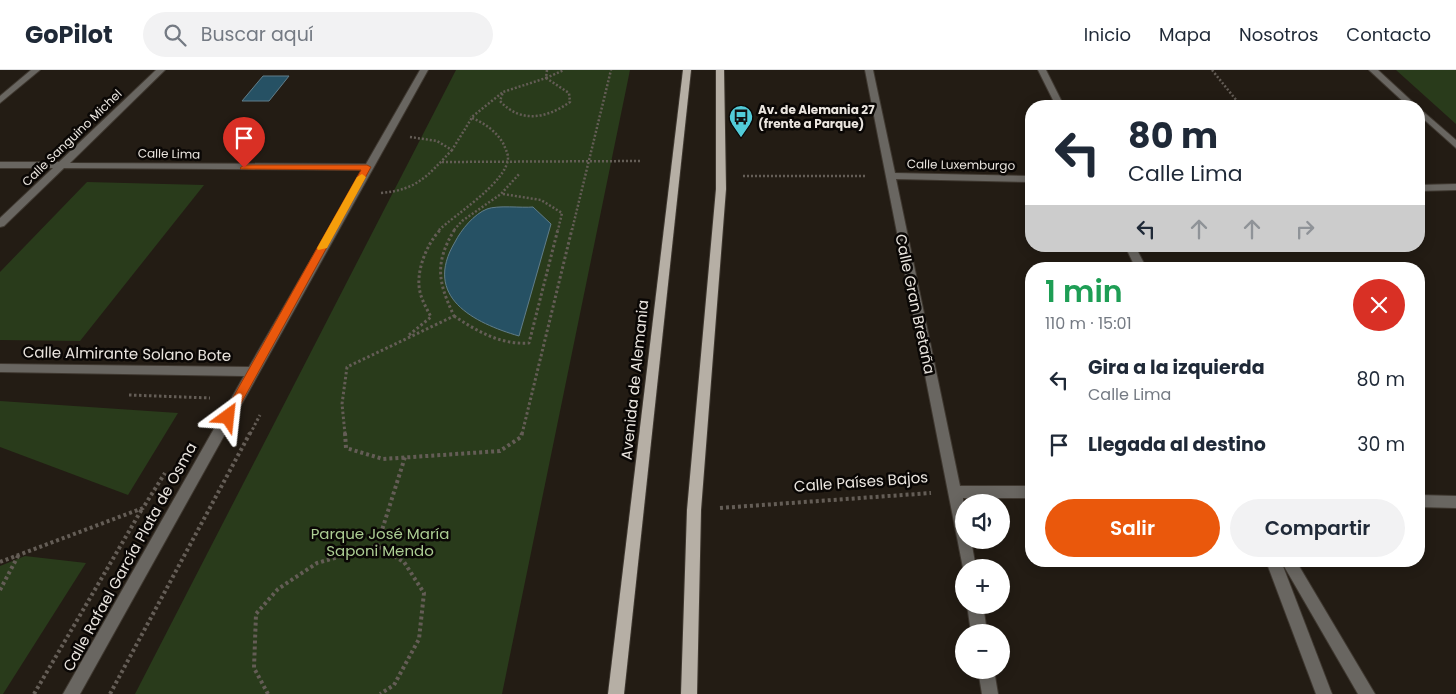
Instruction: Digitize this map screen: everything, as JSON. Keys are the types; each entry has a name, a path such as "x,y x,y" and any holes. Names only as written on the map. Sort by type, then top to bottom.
{"main road":[{"name":"Avenida de Alemania","path":"616,694 687,70"},
{"path":"689,694 694,510 722,176 720,70"}],"street":[{"path":"0,100 36,70"},
{"name":"Calle Sanguino Michel","path":"0,224 161,70"},
{"name":"Calle Rafael García Plata de Osma","path":"71,694 367,167 424,70"},
{"name":"Calle Gran Bretaña","path":"869,70 955,492"},
{"path":"1042,70 1057,100"},
{"path":"1373,70 1406,100"},
{"path":"1425,117 1456,145"},
{"name":"Calle Lima","path":"0,165 367,167"},
{"name":"Calle Luxemburgo","path":"890,176 1025,179"},
{"path":"1425,188 1456,187"},
{"name":"Calle Almirante Solano Bote","path":"0,368 253,372"},
{"path":"955,492 1025,492"},
{"path":"1425,501 1456,502"},
{"path":"1275,567 1324,694"},
{"path":"1292,567 1367,694"},
{"path":"988,679 990,694"}],"path":[{"path":"546,78 547,70"},
{"path":"384,185 379,193 402,192 428,178 452,150 470,117 485,104 504,92 564,70"},
{"path":"454,316 347,367 342,404 346,448 383,459 500,451 522,437 611,70"},
{"path":"1212,70 1236,100"},
{"path":"504,92 500,101 514,115 528,118 559,111 570,102 570,93 546,78"},
{"path":"405,338 431,317 418,288 424,257 437,233 463,208 497,181 508,161 508,153 494,130 470,117"},
{"path":"406,144 410,136 437,141 452,150"},
{"path":"441,162 641,161"},
{"path":"502,194 541,200 562,213 529,343 519,345 484,334 454,316 442,294 439,276 440,259 453,232 464,220 509,189 520,173"},
{"path":"722,176 890,176"},
{"path":"125,395 211,398 206,407"},
{"path":"110,694 261,412"},
{"path":"377,546 405,457"},
{"path":"34,694 169,466"},
{"name":"Calle Países Bajos","path":"694,510 955,492"},
{"path":"0,562 143,508"},
{"path":"268,694 254,668 256,614 278,589 317,563 377,546 404,562 424,593 419,639 394,685 380,694"},
{"path":"0,590 18,556"}],"green space":[{"name":"Parque José María Saponi Mendo","path":"456,70 630,70 502,694 135,694"},
{"path":"1396,70 1456,70 1456,124"},
{"path":"87,182 204,185 80,341 0,340 0,272"},
{"path":"0,401 178,413 128,495 0,447"},
{"path":"25,556 86,563 3,694 0,694 0,566"}],"water":[{"path":"263,76 289,76 269,101 242,101"},
{"path":"497,207 533,207 551,224 519,336 485,324 458,305 449,292 445,278 446,261 461,232 482,211"}],"slow traffic":[{"path":"322,248 362,177"}],"place":[{"name":"Av. de Alemania 27 (frente a Parque)","path":"741,138"}],"route":[{"path":"228,417 367,167 244,168"}]}
